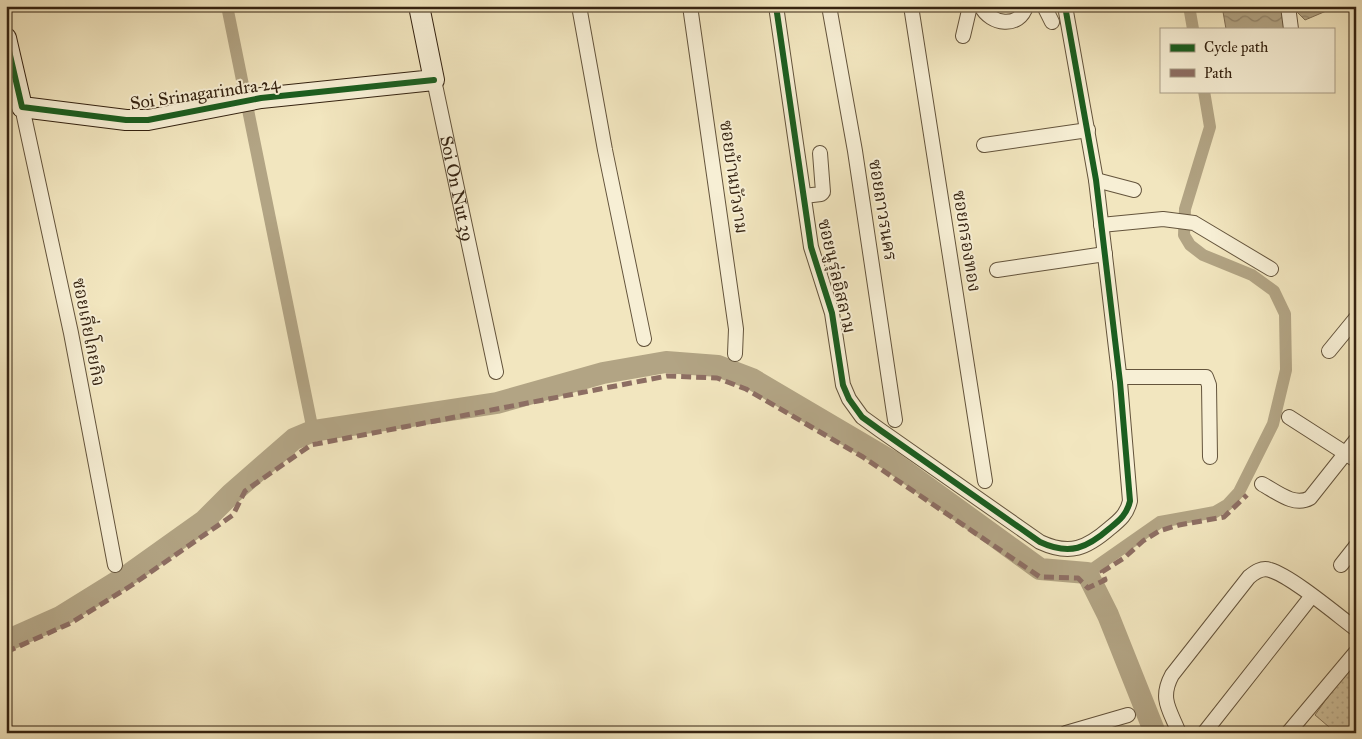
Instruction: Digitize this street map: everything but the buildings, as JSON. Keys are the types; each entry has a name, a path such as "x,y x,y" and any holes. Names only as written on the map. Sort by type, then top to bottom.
{"street":[{"name":"Soi On Nut 39","path":"419,6 496,372"},
{"path":"579,6 605,150 644,339"},
{"name":"ซอยบ้านบัวงาม","path":"690,6 736,329 735,354"},
{"name":"ซอยนูรุ่ลอิสลาม","path":"776,6 811,247 832,313 844,385 849,398 862,416 1040,542 1053,548 1073,549 1093,542 1127,512 1130,501 1119,377"},
{"name":"ซอยถาวรนคร","path":"829,6 856,160 895,420"},
{"name":"ซอยกรองทอง","path":"911,6 985,481"},
{"path":"963,36 970,6"},
{"path":"981,6 990,18 1003,22 1017,20 1024,13 1026,6"},
{"path":"1044,6 1052,22"},
{"path":"1065,6 1096,180 1119,377 1206,377 1209,385 1210,457"},
{"path":"1288,6 1292,28"},
{"path":"6,38 22,107"},
{"name":"Soi Srinagarindra 24","path":"22,107 126,120 148,120 252,100 434,80"},
{"name":"ซอยเกี่ยโกยกิจ","path":"22,107 71,333 116,566"},
{"path":"984,145 1088,130"},
{"path":"804,196 821,194 823,192 820,153"},
{"path":"1096,180 1134,190"},
{"path":"1101,226 1176,220 1194,223 1271,269"},
{"path":"997,270 1105,254"},
{"path":"1329,351 1356,318"},
{"path":"1289,417 1351,457"},
{"path":"1262,484 1296,502 1303,502 1310,498 1351,457 1356,440"},
{"path":"1341,565 1356,546"},
{"path":"1179,733 1165,699 1166,686 1172,675 1249,577 1256,572 1269,569 1356,628"},
{"path":"1204,733 1311,596"},
{"path":"1288,733 1356,652"},
{"path":"1066,733 1128,715"}],"shaded area":[{"path":"1356,663 1356,733 1336,733 1315,715 1347,670"}],"water":[{"path":"1222,6 1281,6 1286,28 1226,28"},
{"path":"1296,6 1338,6 1305,20 1297,12"}],"waterway":[{"path":"227,6 313,431"},
{"path":"1189,6 1193,28"},
{"path":"1087,573 1160,522 1215,512 1227,505 1239,492 1273,424 1286,370 1285,314 1274,291 1252,275 1203,255 1190,245 1184,235 1185,209 1210,127 1204,92"},
{"path":"6,641 60,617 131,573 204,521 231,494 294,439 313,431 497,403 603,373 666,362 718,366 752,379 891,461 1040,569 1087,573 1108,615 1155,733"}],"marked path":[{"path":"6,652 71,623 132,585 233,515 245,491 311,445 667,376 717,378 746,389 863,457 1040,577 1078,578 1088,588 1105,580 1102,572 1159,531 1179,525 1224,517 1247,495"}],"cycle path":[{"path":"776,6 811,247 832,313 843,385 849,399 862,417 1040,542 1060,549 1069,549 1086,545 1102,535 1123,516 1130,501 1120,382 1096,180 1065,6"},
{"path":"6,38 22,107 126,120 148,120 261,98 434,80"}]}
